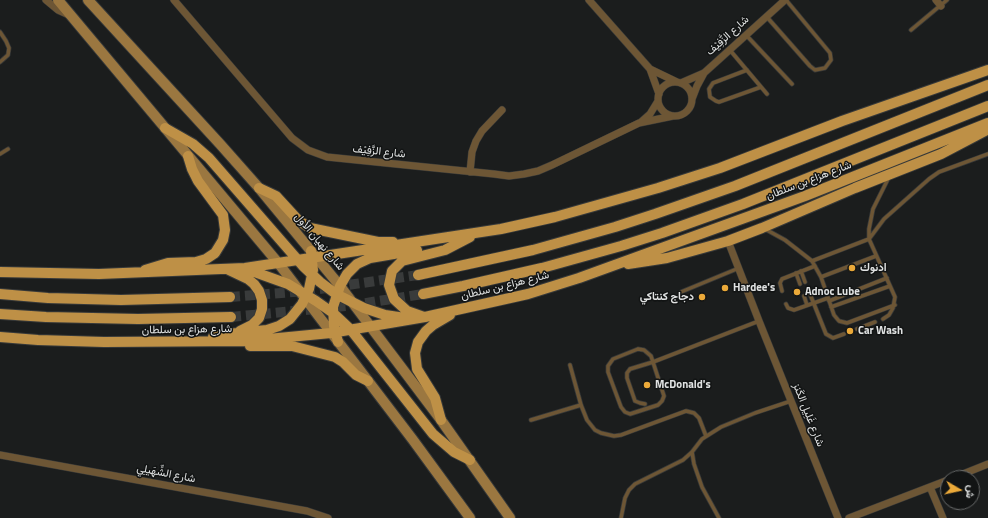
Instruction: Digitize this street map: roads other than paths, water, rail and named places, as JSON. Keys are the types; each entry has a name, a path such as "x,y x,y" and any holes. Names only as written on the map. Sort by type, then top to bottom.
{"main road":[{"path":"58,0 304,295 470,518"},
{"name":"شارع نهيان الأول","path":"88,0 191,112 258,188 313,256 338,290 354,304 442,420 510,518"},
{"path":"0,272 60,274 229,270 298,261 313,256 453,238 526,224 658,188 720,168 842,121 988,70"},
{"name":"شارع هزاع بن سلطان","path":"418,275 533,250 655,214 735,186 988,85"},
{"name":"شارع هزاع بن سلطان","path":"423,294 470,285 542,268 662,233 743,204 988,106"},
{"name":"شارع هزاع بن سلطان","path":"0,336 73,342 226,342 335,336 351,330 414,320 534,292 605,269 783,204 988,123"},
{"path":"165,128 184,138 210,158 312,276 338,290"},
{"path":"605,269 667,258 728,241 941,154 988,129"},
{"path":"138,273 160,265 176,262 196,262 206,259 215,253 223,240 225,230 223,215 198,181 188,156"},
{"path":"258,188 276,196 302,223 315,229 384,242 420,237 453,238"},
{"path":"425,317 407,311 394,299 389,285 392,271 402,261 445,250 475,234"},
{"path":"335,336 333,314 338,290 352,269 364,261 377,256 422,248 453,238"},
{"path":"196,342 216,336 267,330 279,326 294,315 312,276 313,256"},
{"path":"245,268 276,279 333,314 351,330 433,434 454,452 470,460"},
{"path":"229,270 248,279 254,284 259,291 262,300 262,309 258,318 252,325 237,333"},
{"path":"0,294 48,298 121,300 230,297"},
{"path":"354,304 385,315 414,320"},
{"path":"442,420 435,398 417,370 415,353 418,342 426,331 433,325 459,310"},
{"name":"شارع هزاع بن سلطان","path":"0,314 91,319 185,319 232,317"},
{"path":"226,342 257,347 292,346 330,356 339,359 356,375 368,381"}],"street":[{"path":"46,0 58,10 72,16"},
{"name":"شارع الزَّفِيْف","path":"174,0 292,138 308,150 337,159 509,176 538,171 639,123 673,116"},
{"path":"589,0 650,69 679,83 690,91 692,99 690,107 685,113 673,116 662,111 650,69"},
{"name":"شارع الزَّفِيْف","path":"692,99 704,73 766,16 786,0"},
{"name":"شارع الزَّفِيْف","path":"679,83 704,73"},
{"path":"658,98 666,85 679,83"},
{"name":"شارع الزَّفِيْف","path":"639,123 650,114 658,98"},
{"path":"470,172 472,152 478,136 502,110"},
{"name":"شارع غَلِيل الكَنز","path":"728,241 838,518"},
{"name":"شارع الشِّهَيلِي","path":"0,455 307,511 328,518"},
{"path":"973,470 988,464"},
{"path":"849,518 940,483"},
{"path":"930,487 943,518"}],"lane":[{"path":"766,16 812,68 819,70 825,68 830,63 830,53 786,0"},
{"path":"910,30 938,3 947,0"},
{"path":"0,32 9,48 8,55 0,62"},
{"path":"746,34 792,84"},
{"path":"729,49 767,94"},
{"path":"747,70 713,83 709,89 710,97 720,102 761,87"},
{"path":"0,154 8,149"},
{"path":"812,261 869,239 884,219 929,178 939,172 988,154"},
{"path":"883,319 892,312 895,304 895,297 869,239 870,220 873,209 890,174"},
{"path":"762,228 776,234 812,261 821,277 835,318 839,321 844,323 895,304"},
{"path":"821,277 876,256"},
{"path":"782,292 780,285 781,280 815,266"},
{"path":"681,292 739,268"},
{"path":"801,271 805,282"},
{"path":"796,273 800,284"},
{"path":"786,304 788,308 792,310 887,278"},
{"path":"831,307 890,286"},
{"path":"810,294 826,334 833,338 844,334"},
{"path":"804,296 808,305"},
{"path":"645,404 640,404 635,401 627,378 627,373 630,369 653,362 759,321"},
{"path":"857,329 874,322"},
{"path":"638,349 647,351 651,356 663,393 662,401 658,405 633,413 627,413 621,407 608,372 609,363 613,359 638,349"},
{"path":"570,365 587,420 590,425 601,433 608,435 621,434 686,411 694,413 699,418 706,436"},
{"path":"660,398 663,393"},
{"path":"621,518 625,498 632,487 683,460 706,436 721,427 738,420 791,401"},
{"path":"531,420 581,404"},
{"path":"692,452 702,487 719,518"}],"tunnel":[{"path":"230,297 306,291 418,275"},
{"path":"231,317 347,306 423,294"}],"place":[{"name":"ادنوك","path":"852,268"},
{"name":"Hardee's","path":"725,288"},
{"name":"Adnoc Lube","path":"797,292"},
{"name":"دجاج كنتاكي","path":"702,297"},
{"name":"Car Wash","path":"850,331"},
{"name":"McDonald's","path":"647,385"}]}
